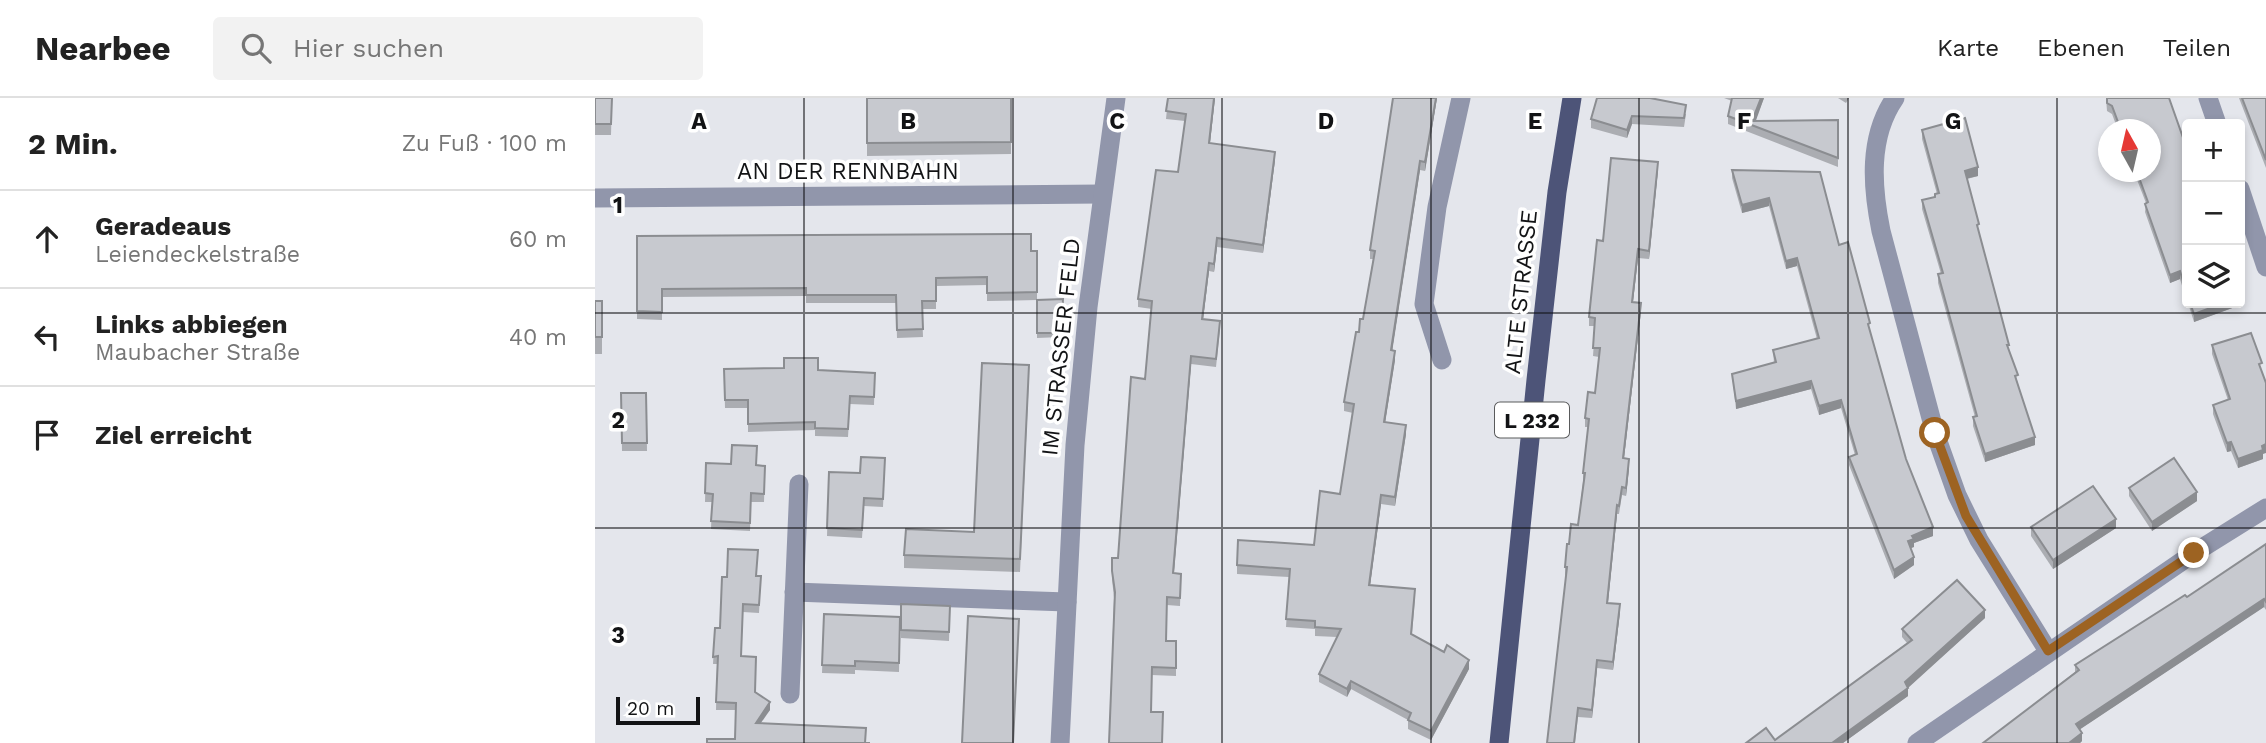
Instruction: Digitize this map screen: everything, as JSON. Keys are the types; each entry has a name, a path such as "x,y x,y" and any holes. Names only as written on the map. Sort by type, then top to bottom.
{"main road":[{"name":"ALTE STRASSE","path":"1499,743 1535,380 1557,192 1572,98"}],"street":[{"name":"IM STRASSER FELD","path":"1060,743 1075,444 1088,307 1116,98"},
{"path":"1442,360 1424,304 1437,207 1461,98"},
{"path":"1895,98 1878,138 1874,166 1874,198 1935,433 1966,516 2048,651"},
{"path":"2208,98 2215,119"},
{"name":"AN DER RENNBAHN","path":"595,198 1102,194"},
{"path":"2245,204 2266,267"},
{"path":"790,694 799,484"},
{"path":"1917,743 2048,651 2266,508"},
{"path":"794,593 1067,601"}],"building":[{"path":"595,98 612,98 611,124 595,124"},
{"path":"867,98 1011,98 1011,142 867,143"},
{"path":"1168,98 1214,98 1209,143 1275,152 1263,245 1217,238 1214,264 1209,263 1202,319 1220,321 1216,359 1191,356 1173,573 1181,574 1180,598 1167,597 1166,641 1176,641 1176,668 1152,667 1151,712 1163,712 1162,743 1109,743 1115,592 1112,558 1118,558 1131,377 1145,379 1152,301 1138,299 1156,170 1178,172 1186,114 1166,111"},
{"path":"1393,98 1436,98 1425,162 1420,161 1391,350 1395,351 1384,422 1406,425 1395,497 1381,495 1369,585 1415,589 1411,634 1444,652 1447,645 1469,660 1431,731 1408,720 1411,713 1351,681 1347,689 1319,674 1341,629 1315,627 1315,621 1286,619 1290,569 1237,565 1238,540 1314,545 1320,491 1340,494 1354,404 1344,402 1356,332 1359,332 1360,319 1363,319 1375,251 1370,250"},
{"path":"1597,98 1650,98 1686,105 1684,118 1632,116 1627,130 1591,119"},
{"path":"1732,98 1761,98 1752,121 1838,120 1838,158 1728,116"},
{"path":"2107,98 2169,98 2182,135 2182,278 2180,271 2170,275 2145,204 2148,202 2141,182 2161,182 2161,119 2117,119 2112,106 2107,103"},
{"path":"2242,98 2266,98 2266,160 2261,147"},
{"path":"1965,118 1978,167 1965,171 2007,345 2018,375 2015,376 2035,437 1985,454 1973,417 1977,416 1938,274 1943,273 1922,200 1935,197 1935,194 1939,193 1922,130"},
{"path":"1611,158 1658,162 1649,251 1638,249 1632,302 1641,303 1623,458 1629,459 1626,488 1622,487 1619,506 1617,505 1607,603 1620,604 1613,662 1597,660 1592,710 1578,708 1574,743 1547,743 1567,567 1567,544 1571,524 1578,525 1585,473 1588,392 1595,393 1600,348 1593,348 1595,318 1589,317 1597,240 1603,241"},
{"path":"1732,170 1820,172 1839,245 1848,242 1906,459 1933,527 1912,536 1914,539 1908,541 1914,557 1894,570 1849,457 1857,454 1841,400 1819,406 1811,381 1736,401 1732,374 1776,362 1773,350 1819,338 1797,258 1786,261 1769,198 1742,205"},
{"path":"1031,234 1031,251 1037,251 1037,292 987,293 987,277 936,278 936,301 922,301 923,329 897,330 896,295 806,295 806,288 662,289 662,312 637,311 637,236"},
{"path":"1063,299 1061,333 1037,333 1037,300"},
{"path":"595,301 602,301 602,337 595,337"},
{"path":"2192,308 2210,308 2194,314"},
{"path":"2251,333 2266,383 2266,444 2262,446 2263,450 2238,459 2231,442 2227,443 2213,405 2230,399 2212,345"},
{"path":"784,358 818,358 818,370 875,373 874,397 850,396 848,429 815,428 815,422 748,424 748,400 725,400 724,369 784,368"},
{"path":"982,363 1029,365 1020,559 904,555 906,529 974,532"},
{"path":"621,393 646,393 647,443 622,443"},
{"path":"732,445 757,446 756,465 765,466 764,494 751,493 750,523 711,521 713,494 705,493 706,463 731,464"},
{"path":"861,457 885,458 883,499 864,498 862,530 827,528 829,472 860,473"},
{"path":"2174,458 2197,492 2152,522 2129,488"},
{"path":"2093,486 2116,519 2053,560 2031,527"},
{"path":"2266,544 2266,602 2264,599 2076,724 2082,733 2069,743 1983,743 2079,670 2075,665 2185,595 2187,597"},
{"path":"728,549 758,550 756,576 761,576 759,605 743,604 741,656 756,657 755,692 770,702 756,723 866,728 865,743 707,743 707,739 735,739 736,703 716,702 718,656 713,657 715,628 720,628 722,577 727,577"},
{"path":"1957,580 1985,610 1905,682 1908,688 1832,743 1746,743 1766,728 1775,740 1912,640 1902,629"},
{"path":"901,604 950,606 949,632 901,630"},
{"path":"824,614 900,617 899,663 855,661 855,666 822,665"},
{"path":"968,616 1019,619 1013,743 962,743"}],"route":[{"path":"1935,433 1966,516 2048,651 2194,553"}]}
